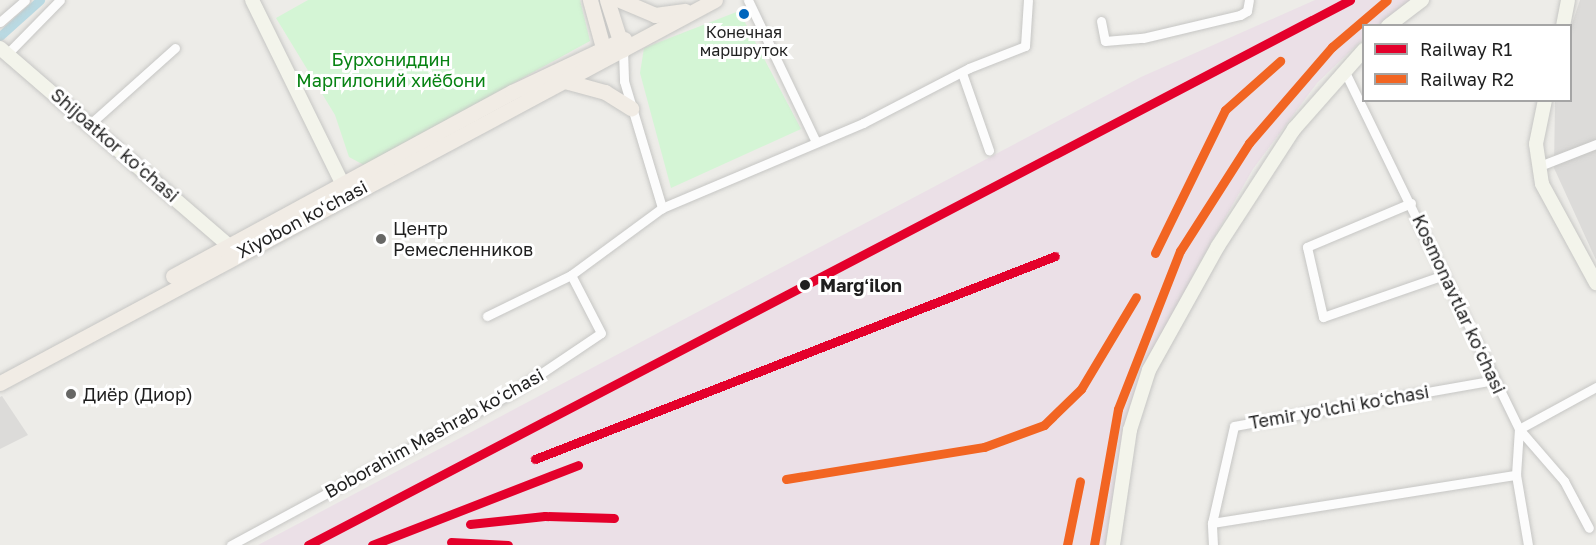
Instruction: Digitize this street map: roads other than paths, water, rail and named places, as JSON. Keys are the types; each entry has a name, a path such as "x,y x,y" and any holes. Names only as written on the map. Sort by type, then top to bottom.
{"main road":[{"path":"590,0 604,53 715,0"},
{"path":"607,0 621,45"},
{"path":"620,0 655,15 699,8"},
{"name":"Xiyobon koʻchasi","path":"0,383 346,190 604,53"},
{"name":"Xiyobon koʻchasi","path":"0,372 228,245 346,190 561,80 604,53"},
{"path":"561,80 605,92 631,108"}],"street":[{"path":"0,22 25,0"},
{"path":"4,50 60,0"},
{"path":"252,0 346,190"},
{"path":"748,0 815,140"},
{"path":"487,316 571,275 663,208 815,140 863,123 962,73 1025,46 1028,0"},
{"path":"1101,21 1105,41 1143,38 1240,15 1247,11 1249,0"},
{"path":"1391,24 1422,0"},
{"path":"1563,24 1568,0"},
{"path":"621,45 622,74 663,208"},
{"path":"90,124 175,48"},
{"name":"Shijoatkor koʻchasi","path":"4,50 228,245"},
{"path":"1113,545 1130,430 1149,370 1237,216 1294,129 1362,52"},
{"path":"604,53 622,74"},
{"name":"Kosmonavtlar koʻchasi","path":"1344,70 1411,203 1519,429 1564,481 1589,528"},
{"path":"962,73 989,150"},
{"path":"1545,102 1537,167 1596,283"},
{"path":"1537,167 1596,144"},
{"path":"1411,203 1307,247 1323,317 1444,275"},
{"name":"Boborahim Mashrab koʻchasi","path":"231,545 512,393 601,333 571,275"},
{"name":"Temir yoʻlchi koʻchasi","path":"1213,545 1212,523 1234,426 1494,380"},
{"path":"1528,545 1516,475 1519,429 1596,387"},
{"path":"1212,523 1516,475"}],"waterway":[{"path":"0,36 40,0"}],"rail line":[{"name":"R1","path":"308,545 1350,0"},
{"name":"R2","path":"1094,545 1118,409 1180,251 1249,143 1332,47 1387,0"},
{"name":"R2","path":"1155,253 1225,110 1280,61"},
{"name":"R1","path":"535,459 1055,256"},
{"name":"R2","path":"786,479 984,447 1044,425 1081,389 1136,297"},
{"name":"R1","path":"372,545 578,465"},
{"name":"R2","path":"1067,545 1080,481"},
{"name":"R1","path":"470,524 545,516 614,518"},
{"name":"R1","path":"451,542 508,545"}],"place":[{"name":"Конечная маршруток","path":"744,14"},
{"name":"Центр Ремесленников","path":"381,239"},
{"name":"Margʻilon","path":"805,285"},
{"name":"Диёр (Диор)","path":"71,394"}],"park label":[{"name":"Бурхониддин Маргилоний хиёбони","path":"391,70"}]}
